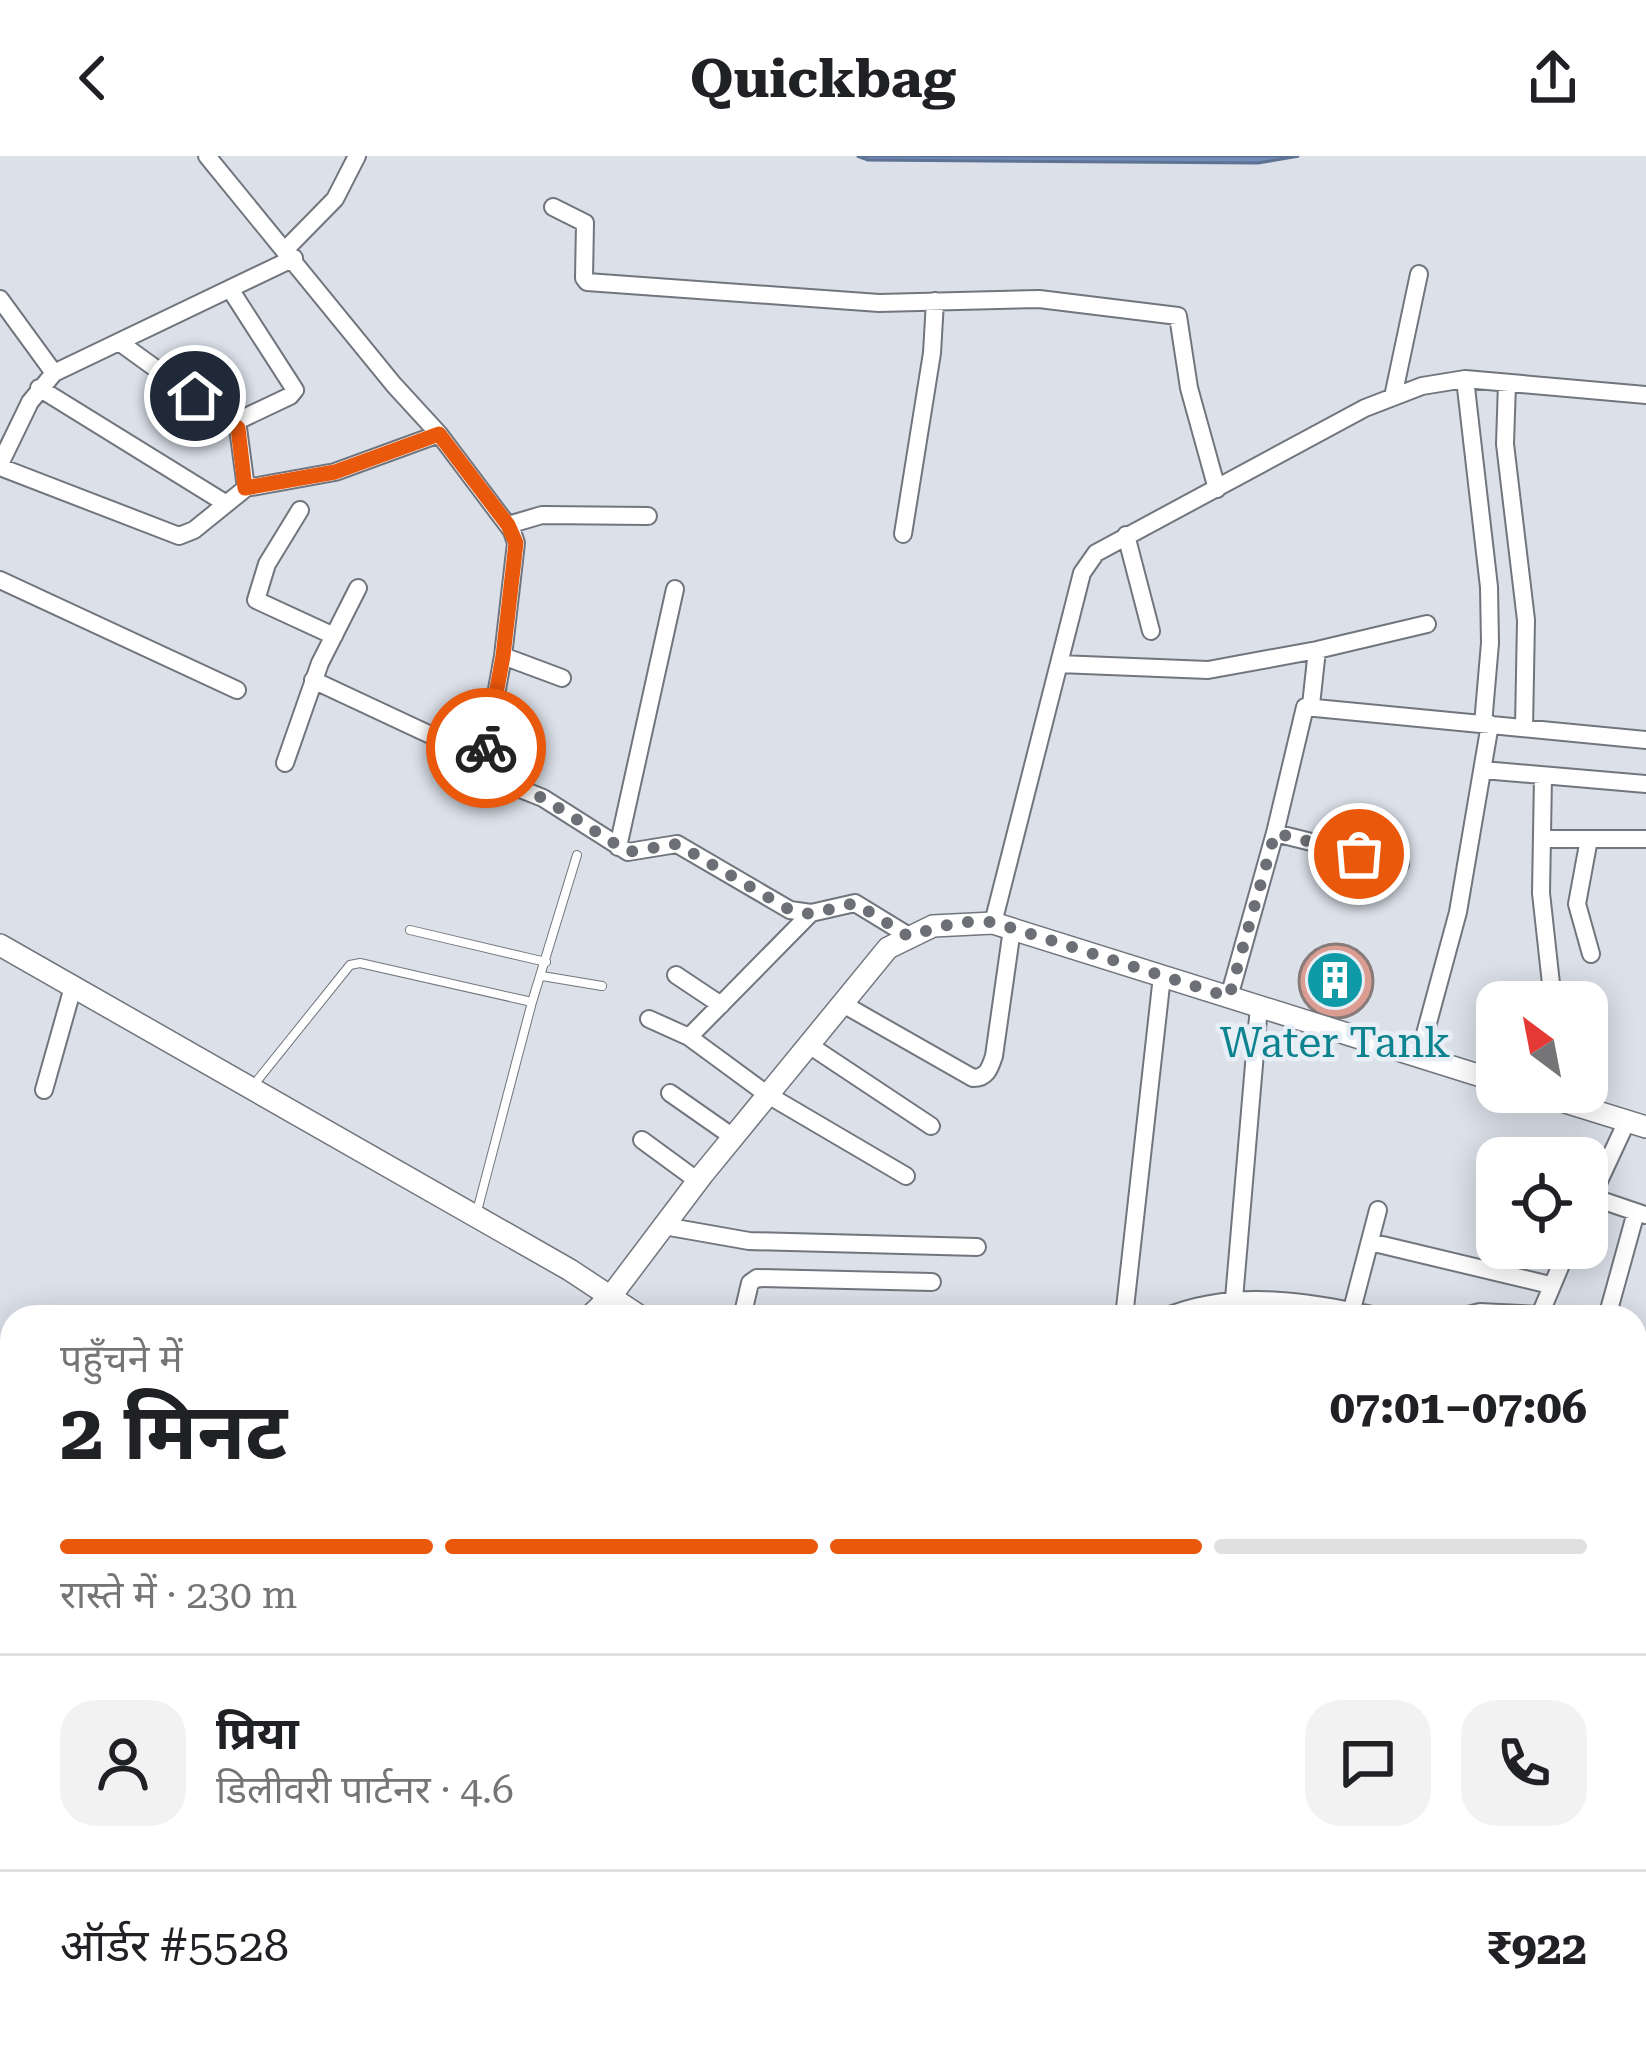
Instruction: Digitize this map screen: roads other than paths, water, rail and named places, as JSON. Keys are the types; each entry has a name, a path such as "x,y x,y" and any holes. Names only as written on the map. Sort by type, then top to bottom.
{"street":[{"path":"207,156 439,434 508,525 516,543 485,775 543,798 617,847 640,851 677,844 790,910 811,914 855,903 908,936"},
{"path":"358,156 335,199 290,254 230,289 54,374 39,388 6,439 0,466 179,536 194,530 245,488 335,472 439,434"},
{"path":"554,207 585,224 587,282 879,303 1039,299 1178,316 1189,388 1217,489"},
{"path":"1393,398 1419,274"},
{"path":"230,289 295,390 233,423"},
{"path":"0,299 54,374"},
{"path":"903,534 932,353 935,301"},
{"path":"119,342 233,423 240,435 245,488"},
{"path":"1419,1056 1458,912 1487,724 1489,587 1465,379"},
{"path":"843,1004 973,1078 988,1072 994,1055 1002,926 1059,664 1082,573 1096,553 1365,408 1422,386 1465,379 1646,395"},
{"path":"1508,383 1505,444 1526,620 1524,728"},
{"path":"39,388 225,503"},
{"path":"300,510 267,565 256,600 334,636"},
{"path":"508,525 542,515 648,516"},
{"path":"1126,535 1151,631"},
{"path":"0,580 237,689"},
{"path":"285,763 313,680 358,588"},
{"path":"617,847 675,589"},
{"path":"1059,664 1208,670 1427,624"},
{"path":"1229,997 1275,833 1301,715 1311,705 1317,650"},
{"path":"503,656 562,678"},
{"path":"313,680 484,760"},
{"path":"1311,705 1646,740"},
{"path":"1483,770 1646,784"},
{"path":"1543,776 1542,913 1550,981"},
{"path":"1275,833 1400,864"},
{"path":"1542,839 1646,839"},
{"path":"1588,839 1577,904 1591,954"},
{"path":"688,1037 811,914"},
{"path":"602,1305 888,948 908,936 959,922 1002,926 1476,1074"},
{"path":"0,945 624,1305"},
{"path":"676,975 721,1005"},
{"path":"1125,1305 1162,976"},
{"path":"44,1090 74,987"},
{"path":"1234,1299 1259,1006"},
{"path":"649,1018 688,1037 768,1095 906,1176"},
{"path":"809,1045 932,1126"},
{"path":"670,1094 734,1137"},
{"path":"1603,1113 1637,1124 1608,1171"},
{"path":"642,1140 698,1181"},
{"path":"1608,1206 1641,1214 1611,1305"},
{"path":"1352,1305 1378,1210"},
{"path":"664,1226 749,1241 976,1246"},
{"path":"1370,1242 1550,1285"},
{"path":"1543,1305 1558,1269"},
{"path":"745,1305 750,1283 758,1278 932,1282"},
{"path":"1211,1305 1234,1299 1263,1305"}],"lane":[{"path":"476,1216 532,1002 577,855"},
{"path":"410,930 546,962"},
{"path":"251,1088 350,964 532,1002"},
{"path":"542,976 602,986"}],"water":[{"path":"857,156 1299,156 1258,163 868,160"}],"place":[{"name":"Water Tank","path":"1335,980"}]}
